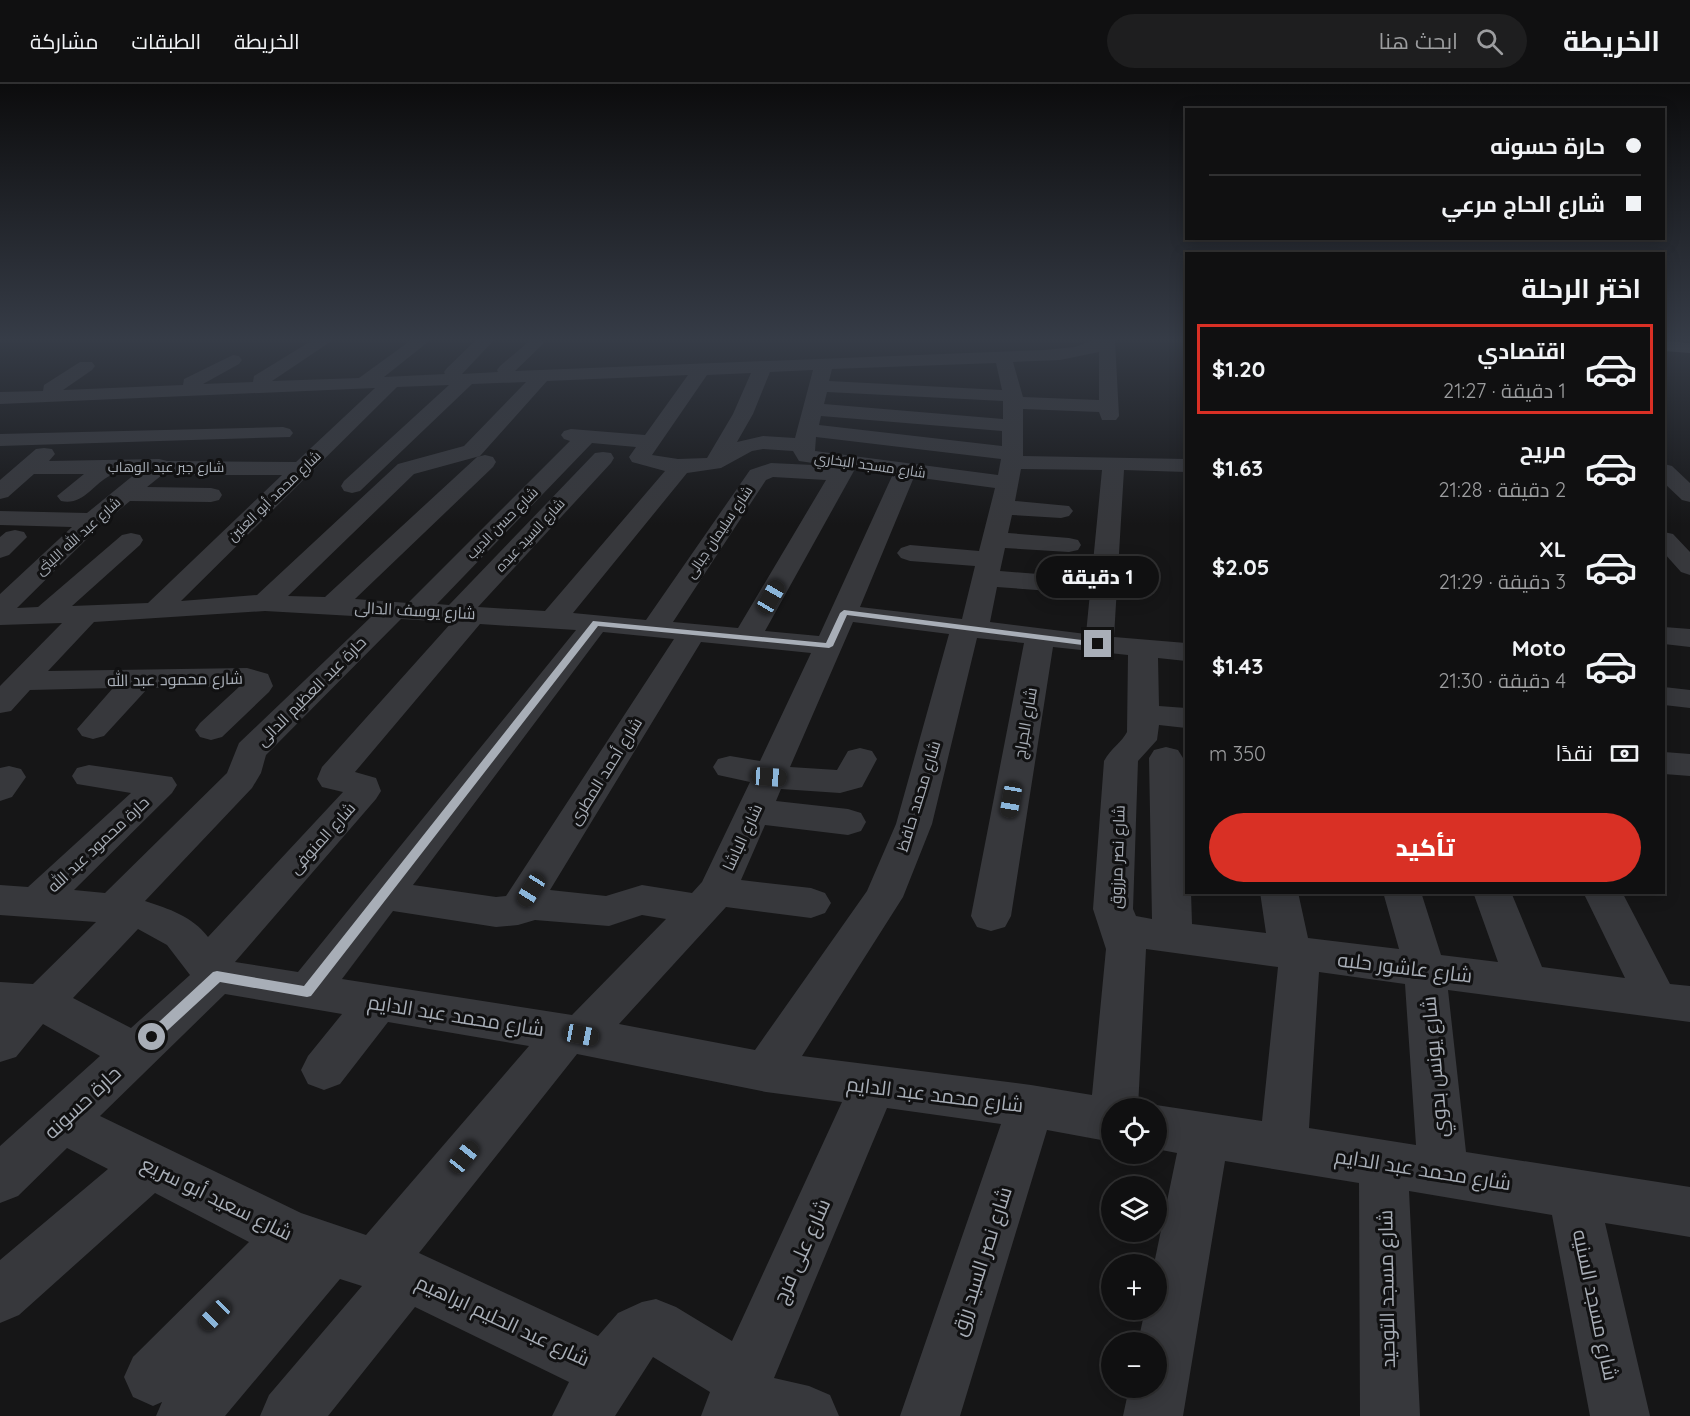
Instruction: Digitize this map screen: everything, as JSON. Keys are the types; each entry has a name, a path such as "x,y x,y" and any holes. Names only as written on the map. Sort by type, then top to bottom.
{"street":[{"path":"0,492 82,423 113,400"},
{"name":"شارع محمد أبو العنين","path":"155,611 303,469 360,400"},
{"path":"352,486 436,400"},
{"path":"265,603 406,469 414,465 462,456 472,451 519,400"},
{"path":"645,449 687,400"},
{"path":"716,461 749,400"},
{"path":"815,400 806,438 1010,470 1112,472 1185,465"},
{"name":"شارع محمد حافظ","path":"766,1072 884,897 914,824 990,559 1010,470 1013,400"},
{"path":"1014,400 1108,411 1108,400"},
{"path":"813,408 1013,426"},
{"path":"0,440 82,423"},
{"path":"0,428 82,423 283,433"},
{"name":"شارع حسن الديب","path":"405,610 578,435 645,449"},
{"name":"شارع مسجد البخاري","path":"645,449 644,461 708,465 735,450 758,443 806,438 804,451 807,456 844,469 1010,470"},
{"name":"شارع السيد عبده","path":"466,613 603,458"},
{"path":"332,606 485,462"},
{"path":"554,620 682,465"},
{"name":"شارع جبر عبد الوهاب","path":"0,466 303,469"},
{"name":"شارع عبد الله الليثى","path":"4,619 93,520 159,466"},
{"path":"69,496 108,467"},
{"path":"747,638 844,469"},
{"name":"شارع سليمان جبالى","path":"654,629 758,475 765,471 777,470 844,469"},
{"name":"شارع الباشا","path":"352,1256 708,900 754,812 906,470"},
{"path":"1098,644 1112,472"},
{"path":"1665,472 1690,495"},
{"path":"125,494 211,495"},
{"path":"1002,507 1061,511"},
{"path":"5,535 93,520"},
{"path":"46,615 131,540"},
{"path":"1665,540 1690,567"},
{"path":"990,559 1069,544"},
{"path":"910,553 990,559 1064,584"},
{"name":"شارع يوسف الدالى","path":"4,619 265,603 466,613 596,623 829,646"},
{"name":"حارة عبد العظيم الدالى","path":"0,1043 26,1001 122,910 240,780 246,772 247,758 251,751 405,610"},
{"name":"شارع المنوفى","path":"211,972 364,791 364,786 334,779 334,774 466,613"},
{"path":"844,613 1098,644 1185,652"},
{"path":"0,705 86,614"},
{"path":"307,992 596,623"},
{"name":"شارع أحمد المطرى","path":"518,910 692,633"},
{"path":"1665,636 1690,638"},
{"name":"شارع الجراج","path":"991,916 1040,637"},
{"name":"شارع نصر مرزوق","path":"1115,1098 1126,949 1125,939 1119,930 1113,909 1121,761 1125,753 1141,740 1143,648"},
{"name":"شارع محمود عبد الله","path":"22,681 247,677 257,680 258,686 211,730"},
{"path":"93,729 139,679"},
{"path":"1665,696 1690,699"},
{"path":"1143,714 1185,718"},
{"path":"1166,758 1173,937"},
{"path":"730,767 770,776 840,782 850,779 860,759"},
{"path":"1665,763 1690,765"},
{"name":"حارة محمود عبد الله","path":"18,901 158,789 160,785 89,776"},
{"path":"754,812 848,822"},
{"path":"1280,894 1295,953 1284,1147"},
{"name":"شارع يونس بدوي","path":"1403,894 1425,970 1443,1172"},
{"path":"1493,894 1527,983"},
{"path":"1603,894 1674,1002"},
{"path":"383,895 496,912 551,904 609,911 629,902 642,900 811,903"},
{"path":"18,901 122,910 159,920 181,934 211,972"},
{"name":"شارع عاشور حلبه","path":"1119,930 1674,1002"},
{"name":"شارع محمد عبد الدايم","path":"211,972 307,992 574,1034 766,1072 1101,1117"},
{"name":"حارة حسونه","path":"0,1179 135,1052 211,972"},
{"path":"26,1001 135,1052"},
{"path":"324,1070 377,1003"},
{"name":"شارع على فرج","path":"738,1398 873,1086"},
{"name":"شارع نصر السيد رزق","path":"930,1416 1031,1107"},
{"name":"شارع سعيد أبو سريع","path":"62,1121 150,1165 352,1256"},
{"path":"1153,1416 1181,1130"},
{"name":"شارع محمد عبد الدايم","path":"1181,1130 1690,1212"},
{"name":"شارع مسجد التوحيد","path":"1383,1163 1390,1416"},
{"path":"0,1296 150,1165"},
{"name":"شارع مسجد السنيه","path":"1573,1193 1620,1416"},
{"path":"170,1397 352,1256"},
{"path":"290,1416 352,1256"},
{"name":"شارع عبد الحليم ابراهيم","path":"352,1256 586,1361 603,1366 620,1355"},
{"path":"582,1416 633,1336 644,1328 656,1327 738,1398 809,1416"}],"route":[{"path":"152,1037 217,976 307,992 596,623 829,646 844,613 1098,644"}]}
